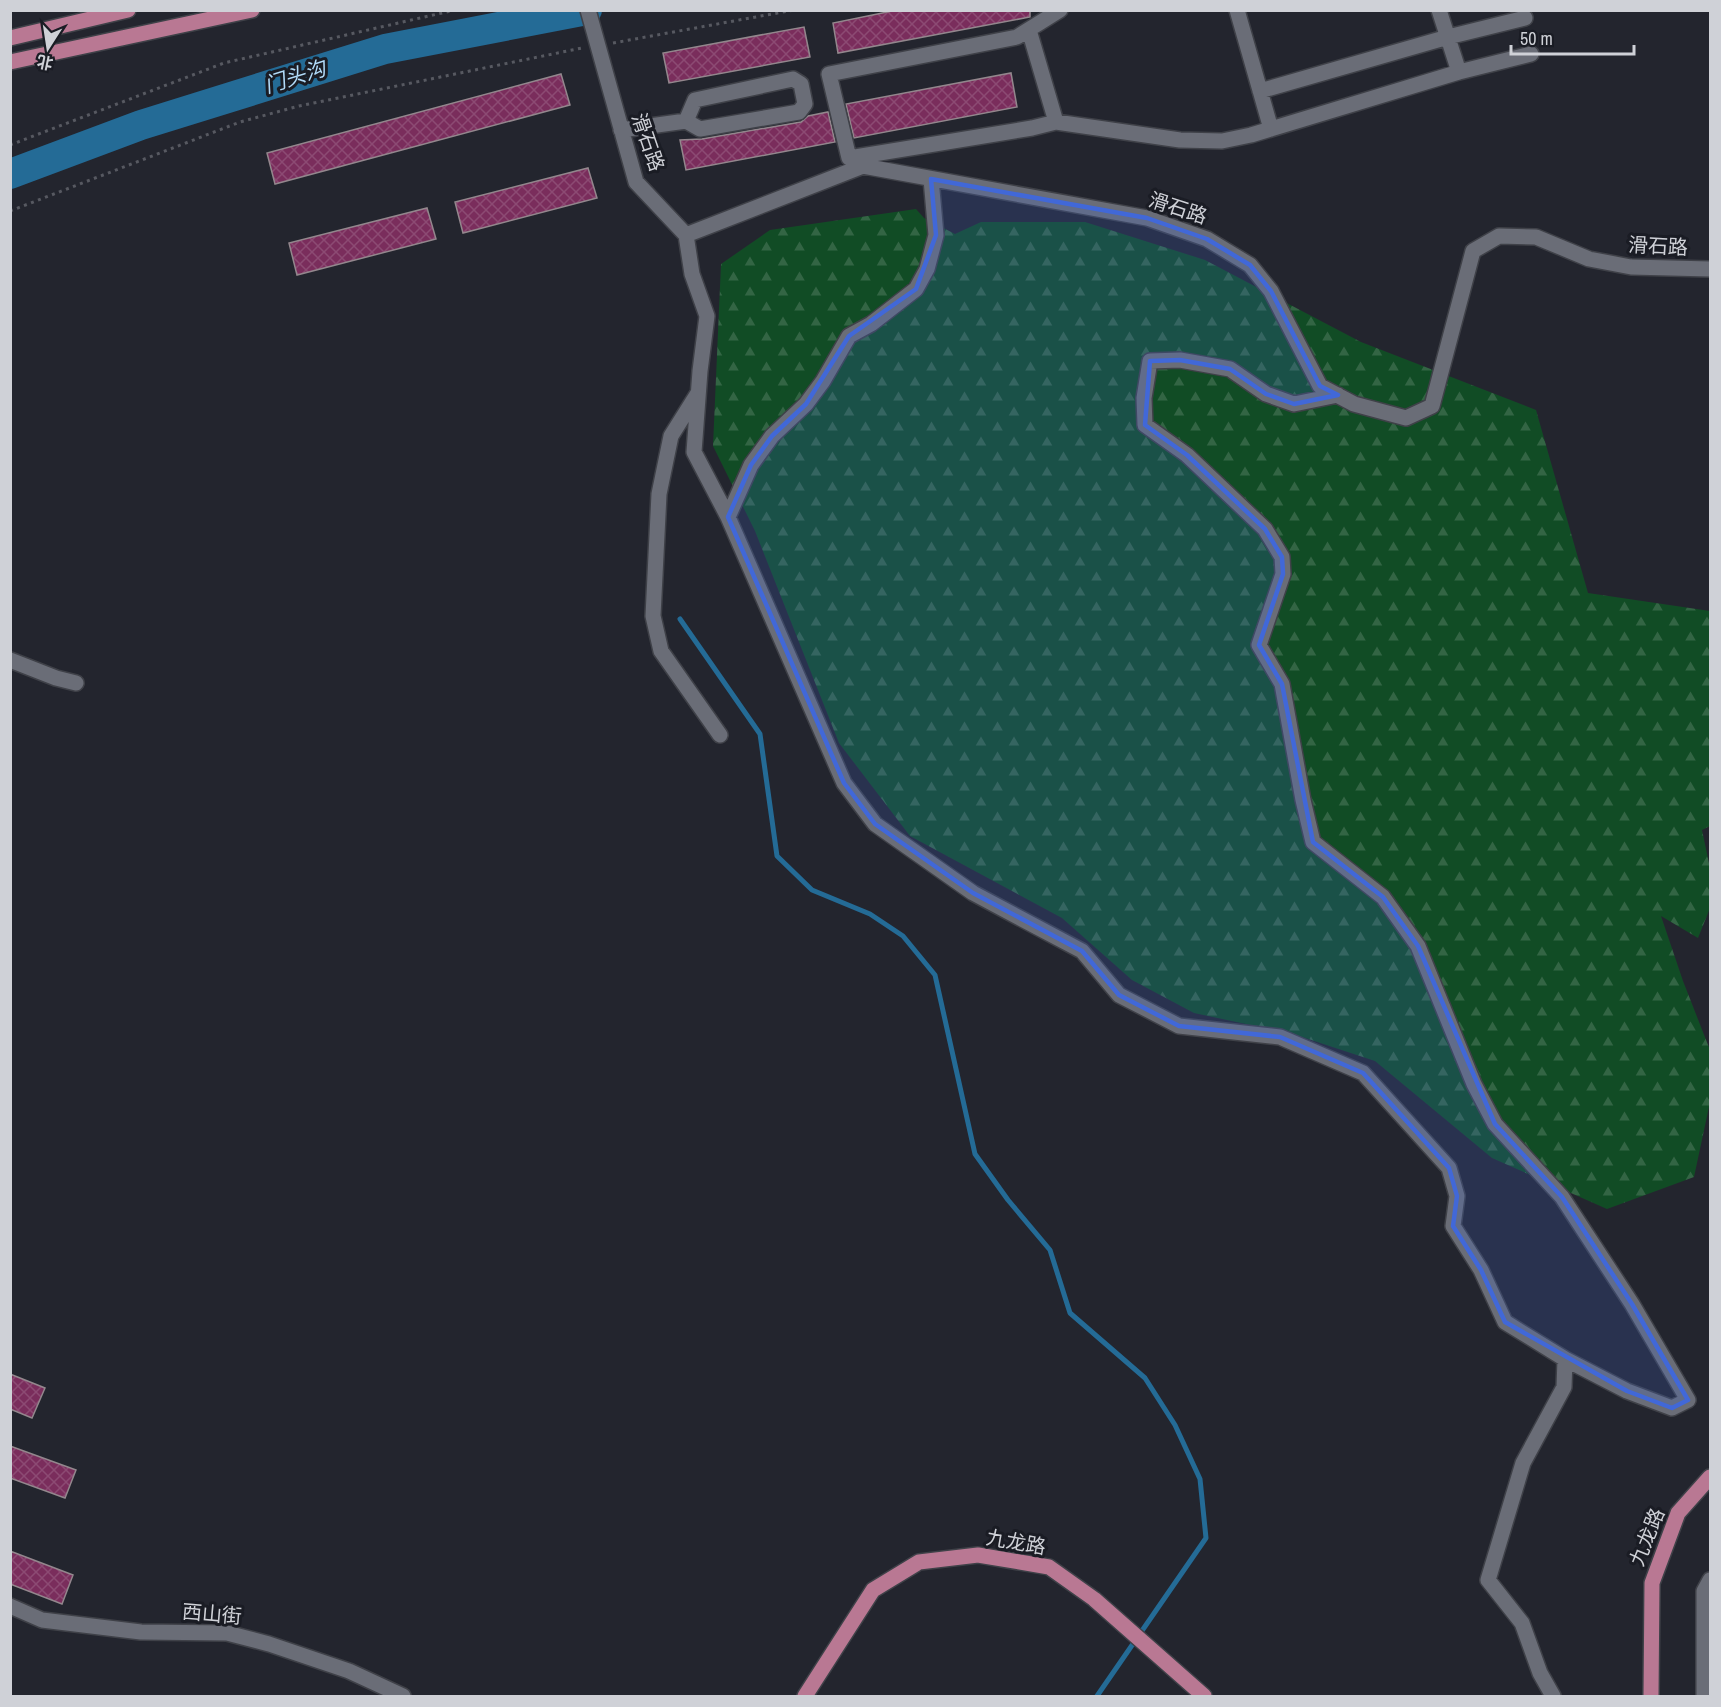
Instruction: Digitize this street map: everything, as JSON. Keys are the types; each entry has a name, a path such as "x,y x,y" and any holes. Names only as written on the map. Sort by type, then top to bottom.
{"main road":[{"path":"10,38 128,10"},
{"path":"10,62 252,10"},
{"name":"九龙路","path":"1651,1696 1652,1583 1677,1513 1710,1478"},
{"name":"九龙路","path":"805,1696 873,1590 919,1563 978,1555 1049,1567 1094,1599 1204,1696"}],"street":[{"name":"滑石路","path":"588,10 636,182 686,235 863,166 1147,218 1207,239 1250,265 1271,291 1320,386 1354,404 1406,418 1432,406 1473,251 1499,236 1536,237 1589,259 1631,267 1710,269"},
{"path":"1236,10 1271,129"},
{"path":"1439,10 1459,72"},
{"path":"1058,11 1017,37 829,74 849,158 1056,122 1180,140 1222,141 1271,129 1459,72 1531,54"},
{"path":"1260,91 1448,37 1525,18"},
{"path":"1029,30 1056,122"},
{"path":"621,130 686,121 700,129 800,112 805,104 801,84 793,78 694,100 686,121"},
{"path":"728,517 751,465 772,436 806,404 823,381 849,336 871,324 916,289 927,269 936,235 931,179"},
{"path":"686,235 692,274 707,316 694,452 728,517 844,783 875,824 973,893 1082,951 1119,995 1169,1021 1179,1026 1280,1037 1363,1073 1449,1168 1457,1196 1453,1226 1481,1270 1505,1322 1565,1359 1627,1390 1672,1408 1688,1400 1632,1304 1562,1197 1495,1124 1474,1084 1418,946 1383,897 1313,842 1282,684 1259,645 1283,574 1282,557 1265,529 1187,455 1145,425 1144,399 1150,362 1180,360 1230,369 1266,394 1294,404 1338,395"},
{"path":"698,393 671,436 659,494 653,616 661,651 720,735"},
{"path":"10,660 56,678 76,682"},
{"path":"1553,1696 1540,1673 1522,1623 1488,1580 1523,1463 1564,1386 1565,1359"},
{"path":"1704,1696 1704,1591 1710,1580"},
{"name":"西山街","path":"10,1605 42,1620 141,1632 227,1633 269,1644 349,1671 403,1696"}],"path":[{"path":"10,145 224,63 455,10"},
{"path":"10,211 240,122 299,106 596,40 794,10"}],"highlighted area":[{"path":"931,179 1147,218 1207,239 1250,265 1271,291 1320,386 1338,395 1294,404 1266,394 1230,369 1180,360 1150,361 1145,425 1187,455 1265,529 1282,557 1283,574 1259,645 1282,684 1313,842 1383,897 1418,946 1495,1124 1562,1197 1632,1304 1688,1400 1672,1408 1627,1391 1505,1322 1481,1270 1453,1226 1457,1196 1449,1168 1363,1073 1280,1037 1179,1026 1119,995 1082,951 973,893 875,824 844,783 728,517 751,465 772,436 806,404 849,336 916,289 936,235"}],"green space":[{"path":"916,209 924,218 955,234 981,222 1085,222 1205,260 1361,342 1536,410 1588,593 1710,611 1710,826 1702,830 1710,868 1710,908 1698,938 1661,916 1710,1050 1710,1102 1694,1177 1607,1209 1492,1158 1375,1061 1293,1034 1194,1013 1132,980 1062,918 910,836 839,743 755,531 713,446 721,264 770,230"}],"building":[{"path":"897,10 1030,10 1030,17 838,53 833,23"},
{"path":"804,27 810,57 669,83 663,53"},
{"path":"1011,73 1017,107 854,138 846,104"},
{"path":"561,74 570,105 275,184 267,153"},
{"path":"828,112 835,142 686,170 680,140 702,139 801,122 808,116"},
{"path":"588,168 597,198 463,233 455,202"},
{"path":"427,208 436,239 297,275 289,243"},
{"path":"10,1374 45,1388 32,1418 10,1409"},
{"path":"10,1446 76,1470 65,1498 10,1478"},
{"path":"10,1551 73,1575 62,1604 10,1584"}],"waterway":[{"name":"门头沟","path":"10,174 141,125 385,49 587,10"},
{"path":"680,619 760,734 777,856 812,890 870,914 903,936 935,975 975,1154 1008,1200 1050,1250 1070,1313 1145,1378 1175,1425 1200,1479 1206,1538 1097,1696"}]}
